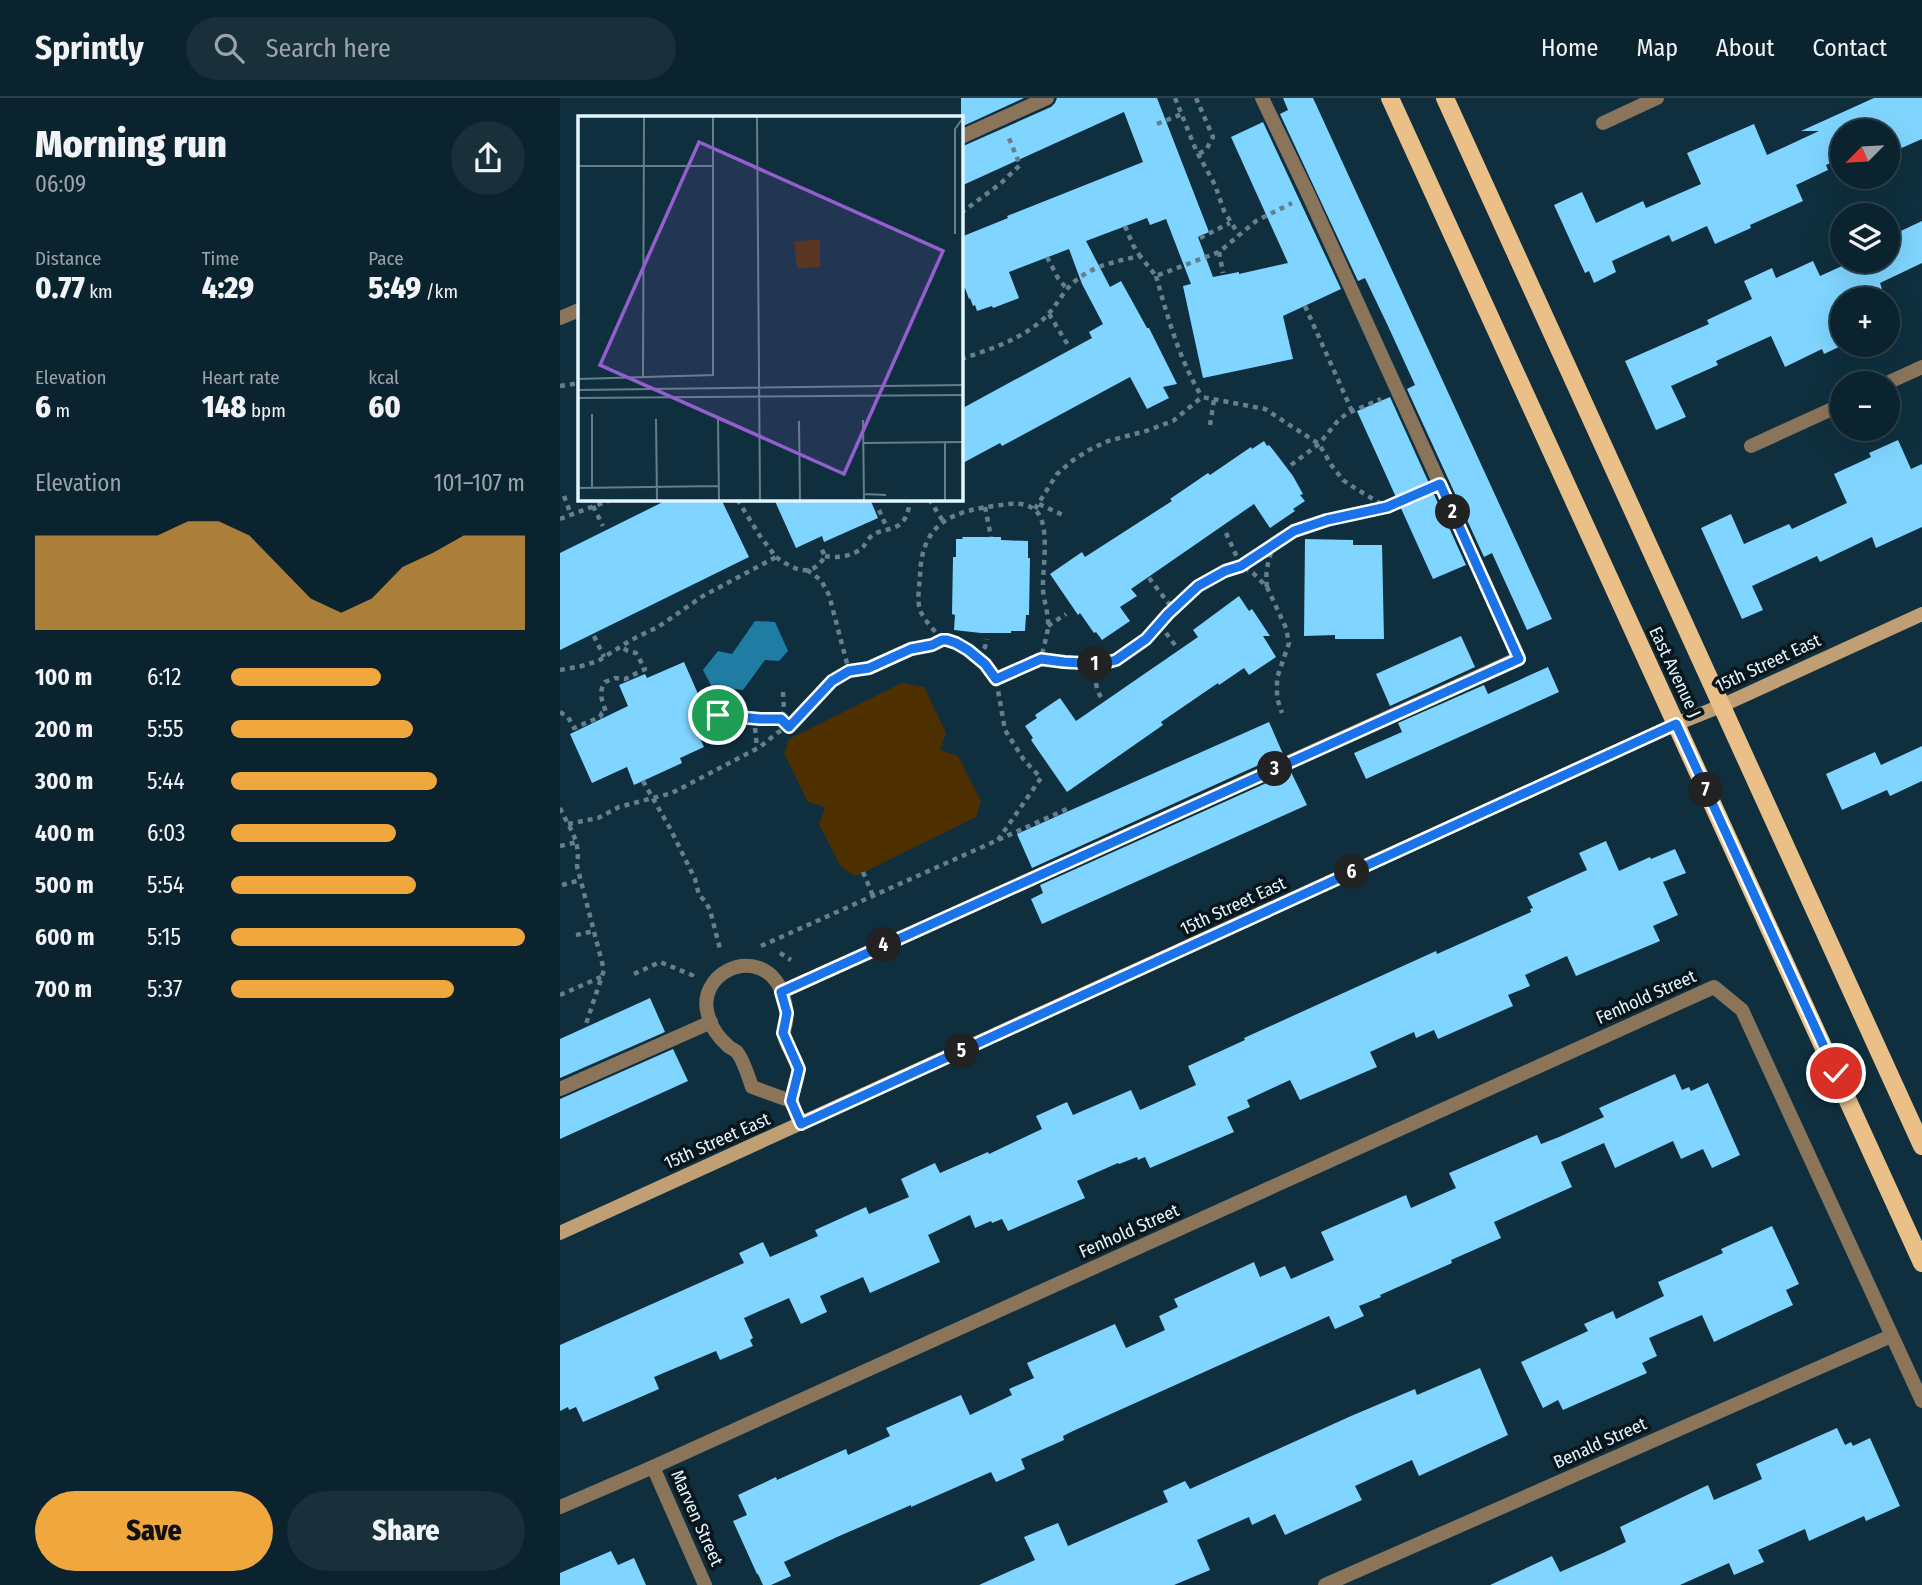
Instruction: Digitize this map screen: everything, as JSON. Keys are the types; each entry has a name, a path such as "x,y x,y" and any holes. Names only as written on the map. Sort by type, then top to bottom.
{"main road":[{"name":"East Avenue J","path":"1390,98 1922,1263"},
{"name":"East Avenue J","path":"1445,98 1922,1146"}],"street":[{"path":"962,137 1047,98"},
{"path":"781,992 1519,659 1262,98"},
{"path":"1603,123 1657,98"},
{"path":"560,318 578,310"},
{"path":"1900,377 1922,367"},
{"path":"1751,446 1830,410"},
{"name":"15th Street East","path":"560,1233 1922,614"},
{"path":"791,1101 752,1087 737,1051 721,1040 711,1022 707,1013 708,992 712,983 727,970 749,965 759,968 769,974 781,992 787,1013 783,1033 799,1069 791,1101 801,1124"},
{"name":"Fenhold Street","path":"560,1507 1714,988 1742,1010 1891,1336"},
{"path":"560,1089 711,1022"},
{"path":"1891,1336 1922,1401"},
{"name":"Benald Street","path":"1325,1585 1891,1336"},
{"name":"Marven Street","path":"653,1467 705,1585"}],"path":[{"path":"1175,98 1230,223 1239,235"},
{"path":"1196,98 1213,137 1206,150 1198,154"},
{"path":"1157,124 1182,114"},
{"path":"962,211 1000,184 1020,165 1000,119"},
{"path":"1156,276 1219,252 1256,220 1309,196"},
{"path":"1200,237 1230,223"},
{"path":"1125,226 1133,245 1156,276 1174,337 1202,397 1265,409 1319,444 1343,480 1387,507"},
{"path":"1219,252 1223,272"},
{"path":"962,359 1027,332 1049,314 1067,289 1087,272 1102,265 1140,256"},
{"path":"1047,257 1067,289"},
{"path":"1304,306 1352,411"},
{"path":"1049,314 1068,345"},
{"path":"560,386 578,383"},
{"path":"1291,465 1319,444 1337,422 1352,411 1398,391"},
{"path":"1035,509 1057,474 1089,450 1108,441 1173,421 1202,397"},
{"path":"1210,425 1214,400"},
{"path":"996,679 1041,659 1101,664 1116,660 1130,652 1160,625 1198,586 1241,566 1282,537 1313,524 1387,507 1440,484"},
{"path":"564,496 571,515"},
{"path":"738,500 776,557 788,566 807,570 820,565 825,556"},
{"path":"821,548 825,556 831,558 859,550 873,534 901,523 905,519 911,500"},
{"path":"930,500 943,521"},
{"path":"560,519 602,501"},
{"path":"942,640 922,614 919,604 920,566 927,540 933,529 953,516 985,507 1015,503 1035,509 1042,518 1043,590 1048,625 1041,659"},
{"path":"1039,504 1065,516"},
{"path":"593,506 603,526"},
{"path":"985,507 991,537"},
{"path":"879,510 887,528"},
{"path":"1226,533 1241,566 1254,573 1267,587"},
{"path":"1274,545 1265,577 1286,628 1289,643 1277,678 1277,698 1282,713"},
{"path":"560,670 582,666 604,657 658,627 704,596 776,557"},
{"path":"807,570 821,580 829,595 849,671"},
{"path":"1149,578 1173,609"},
{"path":"1048,625 1066,614"},
{"path":"1160,625 1178,649"},
{"path":"594,636 604,657"},
{"path":"978,657 987,639"},
{"path":"568,824 598,818 620,807 672,793 757,748 789,727 832,681 849,671 869,668 911,649 947,640 978,657 996,679 1005,730 1024,760 1041,778 998,840"},
{"path":"560,712 568,717 574,728 606,712 601,701 601,692 606,682 615,678 625,679 645,669 636,653 621,647"},
{"path":"1101,664 1096,673 1096,681 1097,690 1103,700"},
{"path":"781,719 784,711 783,692"},
{"path":"693,723 718,715 781,719 795,736"},
{"path":"754,718 757,748"},
{"path":"643,781 671,830 695,879 699,895 710,910 720,949"},
{"path":"560,808 577,842 577,866 604,970 585,1027"},
{"path":"761,946 1067,809"},
{"path":"560,846 577,842"},
{"path":"863,872 873,896"},
{"path":"562,885 581,880"},
{"path":"576,935 594,931"},
{"path":"560,995 602,976"}],"shaded area":[{"path":"902,683 924,687 946,733 940,750 958,756 981,802 976,817 856,876 841,867 819,824 825,807 808,802 784,753 789,739"}],"water":[{"path":"755,621 775,622 788,651 779,661 765,660 743,690 712,687 703,670 718,651 732,654"}],"building":[{"path":"961,98 1024,98 962,127"},
{"path":"1057,98 1157,98 1209,232 1198,237 1213,277 1288,263 1231,137 1263,122 1341,289 1283,316 1293,359 1203,378 1183,286 1191,284 1166,219 1150,225 1147,218 1086,241 1110,287 1121,281 1149,328 1177,384 1163,387 1169,398 1147,409 1130,377 1002,446 1000,443 962,463 962,408 1092,338 1089,332 1103,324 1082,284 1069,249 1009,272 1019,298 993,308 992,306 977,311 965,288 962,289 962,237 1143,162 1124,112 962,186 962,147 1055,103"},
{"path":"1283,98 1313,98 1552,619 1527,630 1492,553 1484,557 1407,389 1415,385 1388,326 1365,278 1358,281 1280,114 1288,110"},
{"path":"1874,98 1922,98 1922,139 1900,149 1900,119 1830,119 1830,163 1826,165 1828,170 1796,185 1803,201 1715,244 1707,226 1672,242 1669,235 1612,261 1616,272 1594,283 1589,271 1585,273 1554,205 1582,192 1596,223 1643,201 1646,208 1701,184 1687,153 1754,124 1767,155 1819,131 1801,131"},
{"path":"1922,221 1922,263 1880,283 1881,287 1830,287 1830,351 1824,354 1822,349 1785,367 1771,336 1716,361 1718,365 1671,386 1686,417 1656,430 1625,361 1709,324 1707,320 1752,299 1744,281 1772,268 1776,278 1813,261 1820,276 1830,271 1900,273 1900,231"},
{"path":"1390,397 1466,565 1433,579 1357,411"},
{"path":"1264,441 1293,476 1305,501 1270,528 1254,504 1131,589 1137,596 1120,607 1130,621 1102,640 1080,613 1078,615 1050,574 1082,552 1085,557 1172,501 1170,499 1208,473 1210,475"},
{"path":"1898,441 1911,469 1922,464 1922,527 1876,548 1872,537 1820,562 1817,556 1752,586 1763,610 1742,619 1701,528 1731,514 1744,544 1789,524 1792,529 1847,503 1834,474 1871,457 1869,453"},
{"path":"667,500 721,500 749,557 560,650 560,553"},
{"path":"774,500 870,500 878,518 824,542 822,536 796,548"},
{"path":"962,537 1001,537 1001,540 1028,541 1029,615 1026,615 1025,631 981,633 954,630 953,557 956,557 956,539 963,539"},
{"path":"1305,539 1353,540 1353,545 1382,545 1384,639 1335,639 1335,635 1304,636"},
{"path":"1239,596 1249,611 1252,609 1270,636 1263,636 1276,657 1249,675 1244,668 1219,685 1218,683 1067,792 1031,740 1033,738 1025,726 1037,718 1035,715 1060,698 1076,721 1198,637 1193,630"},
{"path":"1461,636 1475,667 1390,706 1376,674"},
{"path":"684,662 706,712 691,719 704,747 680,758 682,763 634,785 627,767 592,783 570,734 628,706 619,685 645,674 647,678"},
{"path":"1548,667 1559,692 1366,779 1354,753 1402,732 1398,723 1484,685 1488,694"},
{"path":"1269,722 1283,754 1032,868 1017,834"},
{"path":"1922,746 1922,781 1890,796 1887,790 1842,810 1826,774 1875,752 1881,765"},
{"path":"1291,772 1307,805 1042,924 1031,899 1043,893 1040,885"},
{"path":"1606,841 1619,871 1675,849 1686,873 1663,882 1678,915 1653,926 1660,941 1576,976 1567,956 1525,975 1530,986 1508,995 1513,1006 1438,1039 1434,1030 1416,1038 1414,1032 1370,1052 1377,1067 1300,1100 1290,1080 1247,1100 1250,1107 1227,1117 1234,1132 1150,1168 1145,1157 1118,1163 1077,1181 1085,1198 1008,1231 1002,1219 975,1228 970,1215 928,1235 940,1262 870,1293 863,1277 820,1296 827,1312 801,1324 789,1298 744,1318 753,1338 750,1340 753,1346 720,1360 716,1351 654,1377 659,1389 583,1422 576,1407 560,1411 560,1345 744,1263 739,1253 763,1242 770,1257 818,1236 815,1230 866,1207 869,1214 909,1197 901,1179 935,1163 940,1173 988,1152 989,1154 1042,1129 1036,1116 1067,1102 1073,1115 1131,1090 1140,1110 1196,1085 1188,1066 1436,951 1437,954 1531,912 1530,909 1533,908 1527,897 1587,870 1579,853"},
{"path":"650,998 665,1032 560,1078 560,1039"},
{"path":"673,1049 688,1081 560,1139 560,1099"},
{"path":"1675,1074 1682,1090 1689,1087 1691,1091 1708,1083 1740,1155 1712,1168 1703,1149 1681,1159 1673,1141 1615,1168 1604,1143 1561,1162 1572,1187 1494,1222 1501,1238 1359,1306 1364,1316 1335,1329 1329,1316 1063,1436 1064,1440 1021,1459 1025,1469 996,1482 991,1472 784,1562 791,1576 771,1585 763,1585 733,1521 747,1515 738,1495 846,1449 848,1455 890,1436 886,1428 961,1395 970,1415 1012,1395 1009,1389 1034,1378 1027,1363 1115,1324 1126,1348 1165,1330 1159,1316 1178,1307 1174,1299 1254,1262 1260,1277 1285,1266 1291,1279 1334,1260 1321,1232 1406,1195 1411,1208 1456,1188 1449,1173 1537,1135 1541,1144 1559,1137 1604,1117 1599,1108"},
{"path":"1772,1226 1799,1284 1786,1290 1793,1305 1714,1342 1702,1315 1649,1338 1657,1356 1642,1363 1647,1373 1563,1410 1558,1400 1543,1408 1521,1362 1588,1331 1584,1324 1613,1311 1616,1319 1664,1296 1658,1282 1723,1253 1721,1249"},
{"path":"1480,1368 1508,1435 1419,1476 1412,1460 1355,1486 1362,1500 1285,1535 1275,1514 1252,1525 1249,1517 1197,1540 1210,1570 1174,1585 979,1585 1035,1560 1024,1537 1058,1523 1068,1546 1168,1502 1163,1491 1185,1481 1190,1489 1415,1389 1417,1395"},
{"path":"1837,1428 1845,1445 1851,1442 1853,1446 1870,1438 1900,1506 1866,1521 1864,1516 1809,1541 1805,1529 1758,1550 1764,1562 1734,1575 1729,1563 1680,1585 1490,1585 1552,1556 1560,1572 1603,1553 1626,1542 1620,1527 1708,1485 1714,1500 1762,1479 1756,1464"},
{"path":"611,1551 618,1565 634,1558 646,1585 560,1585 560,1573"}],"route":[{"path":"718,715 781,719 789,727 832,681 849,671 869,668 911,649 942,640 956,643 968,650 985,664 996,679 1041,659 1101,664 1116,660 1146,639 1198,586 1225,571 1241,566 1282,537 1313,524 1387,507 1440,484 1519,659 781,992 787,1013 783,1033 799,1069 791,1101 801,1124 1676,724 1836,1073"}]}
